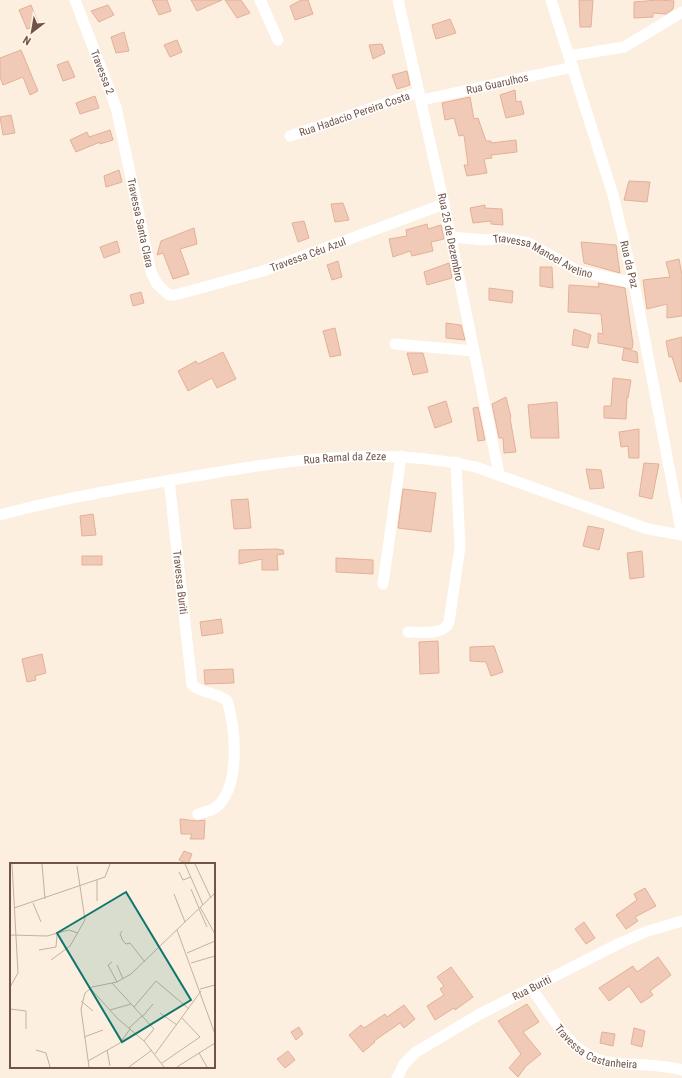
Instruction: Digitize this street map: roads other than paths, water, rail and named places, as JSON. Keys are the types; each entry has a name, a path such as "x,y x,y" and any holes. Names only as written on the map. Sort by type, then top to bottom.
{"street":[{"name":"Travessa 2","path":"75,0 116,107 125,145"},
{"path":"260,0 278,40"},
{"name":"Rua 25 de Dezembro","path":"398,0 444,204 499,474"},
{"name":"Rua da Paz","path":"551,0 613,195 634,283 682,535"},
{"name":"Rua Guarulhos","path":"420,96 571,62 624,47 682,12"},
{"name":"Rua Hadacio Pereira Costa","path":"290,136 420,96"},
{"name":"Travessa Santa Clara","path":"125,145 151,272 157,284 169,295"},
{"name":"Travessa Céu Azul","path":"169,295 175,295 263,271 444,204"},
{"name":"Travessa Manoel Avelino","path":"451,237 486,240 502,238 529,243 578,271 634,283"},
{"path":"395,344 474,351"},
{"path":"384,584 401,456"},
{"name":"Rua Ramal da Zeze","path":"0,515 34,506 169,480 319,458 401,456 456,462 499,474 648,529 682,535"},
{"path":"408,632 440,631 447,626 449,622 460,548 456,462"},
{"name":"Travessa Buriti","path":"169,480 192,685 199,690 223,697 227,701 230,710 236,759 224,798 214,809 198,814"},
{"name":"Rua Buriti","path":"397,1078 404,1064 416,1052 495,1006 532,989 618,944 645,932 682,921"},
{"name":"Travessa Castanheira","path":"532,989 568,1040 579,1050 600,1060 614,1063 667,1066 682,1070"}]}
